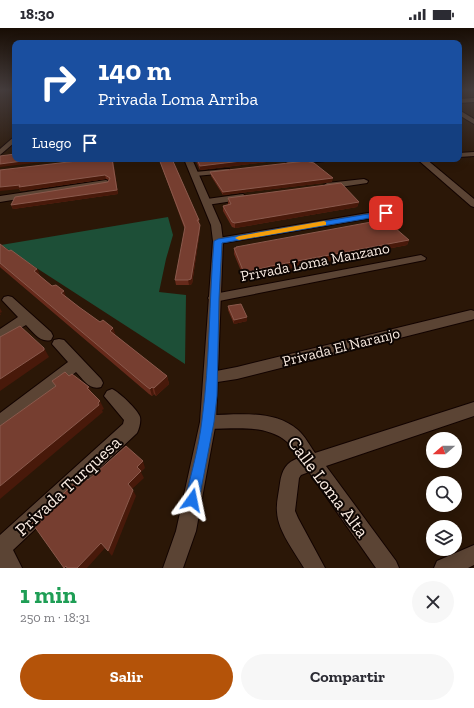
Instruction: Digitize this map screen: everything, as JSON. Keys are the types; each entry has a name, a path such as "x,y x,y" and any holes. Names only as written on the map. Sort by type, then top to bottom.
{"street":[{"path":"464,115 474,122"},
{"path":"2,151 12,141"},
{"path":"2,151 12,149"},
{"path":"462,155 474,154"},
{"path":"173,568 186,531 208,422 218,241 216,225 189,162"},
{"path":"279,164 297,162"},
{"path":"425,162 474,204"},
{"path":"195,174 232,170"},
{"path":"0,199 106,182"},
{"path":"317,187 364,182"},
{"path":"207,202 255,195"},
{"path":"218,241 386,213"},
{"name":"Privada Loma Manzano","path":"214,298 421,258"},
{"path":"8,300 46,336"},
{"name":"Privada El Naranjo","path":"211,377 237,373 471,316"},
{"path":"0,335 27,318"},
{"path":"59,344 96,383"},
{"path":"0,422 77,363"},
{"name":"Privada Turquesa","path":"12,568 0,548 131,428 133,422 132,418 112,396"},
{"path":"315,568 289,522 286,511 290,474 295,468 474,409"},
{"name":"Calle Loma Alta","path":"208,422 258,422 276,425 293,436 389,568"},
{"path":"444,568 474,555"}],"green space":[{"path":"168,217 173,235 159,292 186,295 185,364 1,245"}],"building":[{"path":"12,154 12,162 15,162 0,164 0,156"},
{"path":"68,162 112,162 117,190 11,205 15,197 108,182 110,178 105,175 19,187 20,185 0,187 0,170"},
{"path":"160,162 173,162 200,225 191,279 175,280 185,227"},
{"path":"198,162 233,162 200,166"},
{"path":"297,162 310,162 314,163 333,178 223,192 210,172"},
{"path":"341,183 359,202 235,223 232,222 223,206 231,204 228,198"},
{"path":"382,220 387,221 409,240 271,266 244,273 234,248 236,247"},
{"path":"0,244 37,269 34,271 52,286 56,285 64,291 61,293 79,307 100,322 103,320 113,328 110,331 167,376 154,388 152,387 150,389 146,386 0,263"},
{"path":"241,304 247,317 234,320 228,306"},
{"path":"20,326 44,348 44,350 0,379 0,337"},
{"path":"65,372 69,376 72,374 89,387 87,388 100,401 98,403 99,405 0,486 0,426 56,386 52,381"},
{"path":"126,446 143,461 137,467 141,471 128,484 133,490 108,551 101,543 77,568 67,568 66,566 64,568 32,523 83,475 88,480"}],"slow traffic":[{"path":"239,238 324,224"}],"route":[{"path":"192,500 208,422 211,396 214,298 218,241 386,213"}]}
